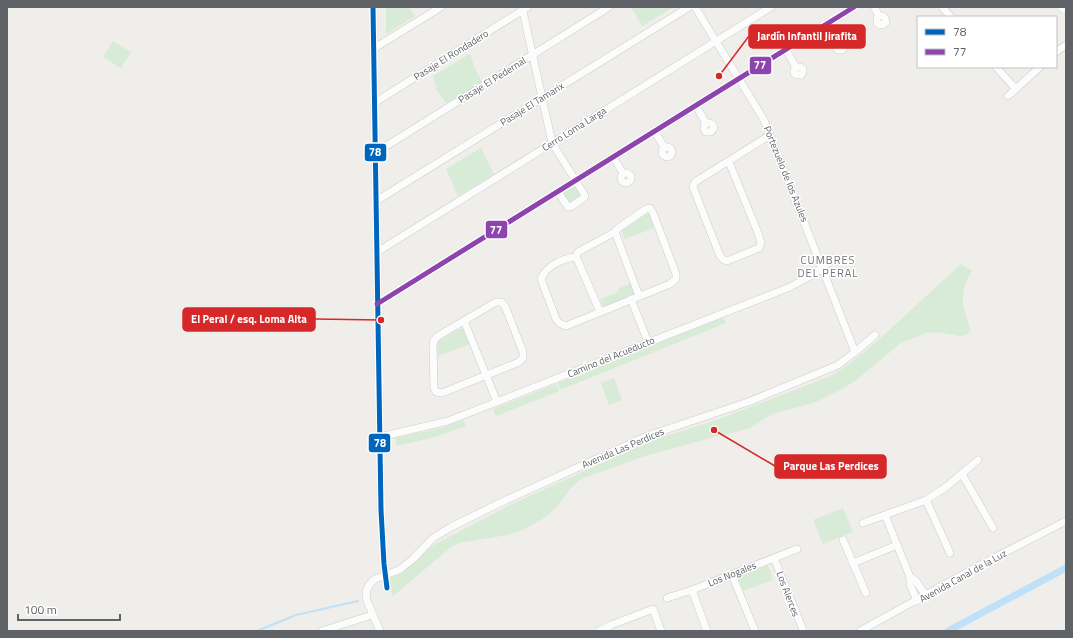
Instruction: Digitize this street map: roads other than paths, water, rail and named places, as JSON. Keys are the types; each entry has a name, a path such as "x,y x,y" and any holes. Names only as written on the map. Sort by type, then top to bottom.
{"street":[{"path":"373,7 382,576 387,588"},
{"path":"373,49 441,7"},
{"name":"Pasaje El Pedernal","path":"375,153 609,7"},
{"name":"Pasaje El Tamarix","path":"376,201 688,7"},
{"name":"Portezuelo de los Azules","path":"695,7 762,115 855,352"},
{"name":"Cerro Loma Larga","path":"377,252 771,7"},
{"path":"377,304 854,7"},
{"path":"874,7 879,16"},
{"path":"942,7 949,16"},
{"path":"524,8 542,98 553,142 584,196 584,199 568,207 558,192"},
{"name":"Pasaje El Rondadero","path":"374,102 524,8"},
{"path":"827,24 838,42"},
{"path":"1057,51 1066,45"},
{"path":"786,50 796,67"},
{"path":"997,68 1016,89"},
{"path":"1008,96 1039,68"},
{"path":"696,106 706,123"},
{"path":"654,131 665,148 670,148 672,150 672,154 670,156"},
{"path":"729,162 761,243 759,248 727,261 720,256 693,186 695,182 770,135"},
{"path":"613,157 623,173"},
{"path":"576,257 556,263 543,274 541,279 556,319 559,323 566,326 670,284 676,279 676,274 650,208 646,209 617,229 615,232 578,252 576,257 600,312"},
{"path":"615,232 639,296"},
{"name":"Camino del Acueducto","path":"380,437 448,421 497,402 790,286 804,280 823,268 834,258"},
{"path":"631,299 648,342"},
{"path":"496,302 501,302 505,306 523,352 523,358 519,362 442,393 436,392 434,388 434,340 438,336 464,321 496,302"},
{"path":"464,321 497,402"},
{"name":"Avenida Las Perdices","path":"382,576 399,570 413,559 433,538 506,500 647,436 748,402 838,364 875,335"},
{"path":"863,523 926,500 962,474 978,460"},
{"path":"962,474 993,528"},
{"path":"926,500 950,553"},
{"path":"885,515 910,577 910,584 917,601"},
{"name":"Avenida Canal de la Luz","path":"860,631 1066,520"},
{"path":"843,540 866,593"},
{"path":"853,563 896,545"},
{"name":"Los Nogales","path":"667,598 732,575 797,548"},
{"name":"Los Alerces","path":"774,558 803,630"},
{"path":"732,575 755,631"},
{"path":"380,631 372,615 367,601 366,592 372,581 382,576"},
{"path":"910,577 916,581 926,596"},
{"path":"692,590 707,631"},
{"path":"599,631 612,628 652,609 661,631"},
{"path":"324,631 372,615"}],"waterway":[{"path":"948,631 1066,568"},
{"path":"257,631 296,615 358,601"}],"place":[{"name":"Jardín Infantil Jirafita","path":"719,76"},
{"name":"El Peral / esq. Loma Alta","path":"381,320"},
{"name":"Parque Las Perdices","path":"714,430"}],"district":[{"name":"CUMBRES DEL PERAL","path":"828,266"}]}
